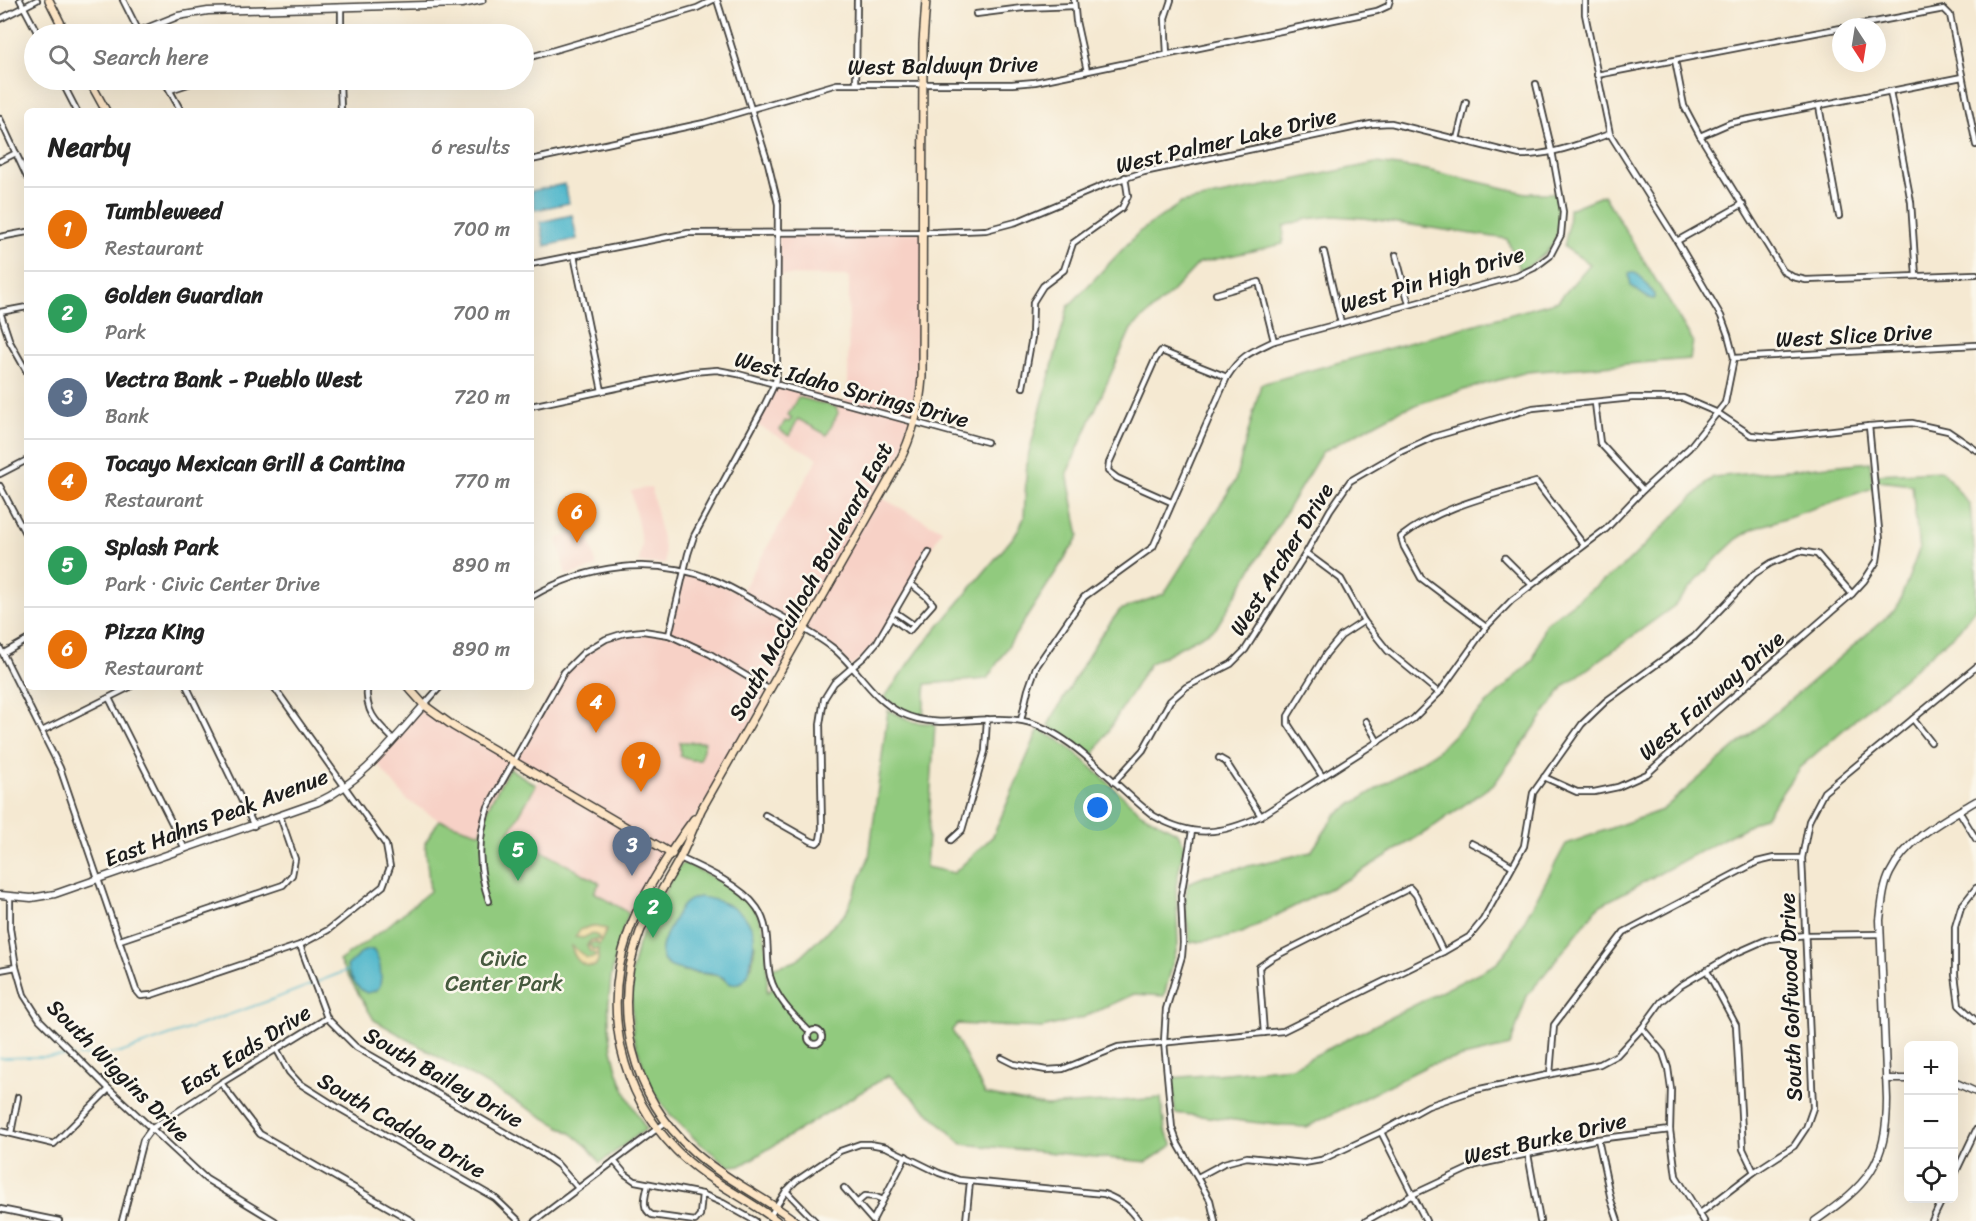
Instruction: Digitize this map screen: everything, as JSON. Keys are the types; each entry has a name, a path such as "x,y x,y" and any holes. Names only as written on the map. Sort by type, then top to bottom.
{"main road":[{"path":"49,0 61,24"},
{"name":"South McCulloch Boulevard East","path":"777,1221 695,1167 658,1129 637,1096 624,1064 617,1032 616,995 621,960 630,929 671,853 701,810 805,630 898,464 915,422 922,377 923,84 926,0"},
{"path":"94,90 104,108"},
{"path":"411,690 424,705 446,721 680,858"},
{"name":"South McCulloch Boulevard East","path":"701,810 680,858 640,933 631,962 627,995 628,1030 634,1060 647,1091 666,1122 684,1143 701,1158 795,1221"}],"street":[{"path":"20,0 33,24"},
{"path":"0,19 37,0"},
{"path":"123,0 133,24"},
{"path":"159,24 178,16 208,11 462,4 482,0"},
{"path":"534,56 697,8 715,0 775,189 778,204 775,383 694,536 669,634"},
{"path":"856,82 857,0"},
{"path":"1074,0 1087,71"},
{"path":"1167,54 1165,18 1171,0"},
{"name":"West Baldwyn Drive","path":"534,159 674,130 751,110 831,85 856,82 1020,83 1377,11 1388,6 1390,0"},
{"path":"534,596 573,576 607,568 641,566 684,571 724,585 834,648 878,697 889,706 909,716 946,722 987,719 1021,720 1041,726 1059,736 1154,816 1192,831 1213,832 1237,828 1261,816 1413,719 1439,693 1486,627 1512,600 1530,584 1606,530 1643,490 1689,448 1725,403 1734,358 1721,316 1610,134 1585,14 1585,0"},
{"path":"976,14 1015,9 1074,6"},
{"path":"341,7 341,24"},
{"path":"1886,20 1944,9 1950,15 1976,145"},
{"path":"1597,75 1832,30"},
{"path":"1675,60 1684,106 1783,271 1793,277 1806,280 1976,274"},
{"path":"1700,136 1730,123 1962,77"},
{"name":"West Pin High Drive","path":"1021,720 1036,668 1084,597 1153,548 1227,377 1237,362 1250,352 1274,341 1517,276 1534,268 1550,256 1562,235 1563,212 1552,151 1536,84"},
{"path":"66,90 75,108"},
{"path":"170,90 179,108"},
{"path":"340,90 341,108"},
{"path":"1890,91 1911,202 1916,276"},
{"path":"1457,139 1466,102"},
{"path":"1819,106 1839,216"},
{"path":"0,120 24,170"},
{"name":"West Palmer Lake Drive","path":"534,263 688,233 971,231 1002,226 1125,177 1371,124 1391,123 1520,155 1552,151 1610,134"},
{"path":"0,161 16,153"},
{"path":"1023,387 1032,337 1033,302 1043,286 1064,270 1073,243 1122,208 1128,196 1125,177"},
{"path":"1677,241 1743,204"},
{"path":"0,237 24,232"},
{"path":"1323,252 1341,323"},
{"path":"574,255 602,390"},
{"path":"1396,255 1409,304"},
{"path":"1216,294 1259,282 1274,341"},
{"path":"24,308 0,312 10,342 24,367"},
{"name":"West Slice Drive","path":"1734,358 1976,345"},
{"path":"1172,502 1117,478 1108,471 1109,463 1161,351 1227,377"},
{"name":"West Idaho Springs Drive","path":"534,405 708,370 775,383 987,442"},
{"name":"West Archer Drive","path":"1114,782 1143,750 1170,701 1186,687 1231,664 1245,650 1350,481 1400,452 1433,437 1533,408 1632,399 1683,398 1718,413 1751,435 1773,437 1912,423 1948,431 1976,450"},
{"path":"1595,403 1600,443 1643,490"},
{"name":"West Fairway Drive","path":"1544,777 1577,792 1594,792 1618,787 1647,774 1852,594 1877,561 1880,540 1869,426"},
{"path":"0,474 24,462"},
{"path":"1486,627 1421,578 1401,537 1411,529 1457,506 1536,482 1584,545"},
{"path":"0,486 24,531"},
{"path":"1002,1058 1014,1064 1046,1070 1063,1069 1118,1047 1283,1031 1443,952 1469,937 1482,920 1524,846 1533,794 1582,724 1606,700 1694,638 1754,574 1771,563 1800,551 1817,554 1852,594"},
{"path":"765,815 811,841 817,843 820,840 822,836 821,712 824,699 830,687 873,647 929,552"},
{"path":"1306,553 1341,579 1364,621 1389,651 1439,693"},
{"path":"1505,558 1530,584"},
{"path":"892,618 909,631 933,604 911,585"},
{"path":"895,612 914,626"},
{"path":"1322,776 1288,724 1288,716 1326,654 1341,636 1364,621"},
{"path":"489,901 480,866 481,833 488,807 559,679 583,653 597,643 625,633 643,631 669,634 715,657 770,690"},
{"path":"4,653 24,642"},
{"path":"0,648 60,768 136,990 141,996 300,945 328,930 383,885 390,867 386,845 275,690"},
{"name":"South Golfwood Drive","path":"1699,1214 1754,1172 1794,1146 1806,1128 1812,1108 1802,870 1809,821 1824,792 1975,670"},
{"path":"42,731 124,690"},
{"path":"188,690 254,826"},
{"path":"367,690 368,710 393,739"},
{"name":"East Hahns Peak Avenue","path":"0,895 31,898 55,894 318,802 344,788 437,690"},
{"path":"109,698 185,849"},
{"path":"951,840 962,830 985,751 987,719"},
{"path":"1913,719 1931,742"},
{"path":"1365,721 1378,742"},
{"path":"1220,758 1226,762 1261,816"},
{"path":"1815,1221 1856,1190 1875,1164 1882,1145 1886,1125 1886,1079 1880,920 1882,898 1890,873 1908,847 1932,827 1976,801"},
{"path":"1959,811 1976,839"},
{"path":"120,940 283,885 292,875 295,859 280,816"},
{"path":"1192,831 1181,896 1182,956 1166,1009 1164,1042 1172,1128 1178,1144 1210,1200 1215,1221"},
{"path":"1471,843 1512,866"},
{"path":"680,858 740,891 755,906 766,929 769,970 774,987 783,1002 810,1032"},
{"path":"1550,1074 1554,1025 1624,932 1757,862 1774,858 1802,858"},
{"path":"1264,1033 1259,967 1272,958 1410,888 1416,895 1443,952"},
{"path":"1976,888 1961,907 1955,927 1955,975 1959,1005 1976,1021"},
{"name":"South Wiggins Drive","path":"10,897 10,928 16,967 24,995 40,1020 109,1089 206,1179 275,1221"},
{"path":"1198,1177 1224,1163 1247,1157 1304,1163 1321,1160 1382,1132 1428,1106 1447,1099 1475,1090 1600,1064 1617,1055 1667,997 1680,986 1734,954 1768,939 1880,934"},
{"name":"South Bailey Drive","path":"300,945 327,1018 356,1047 550,1158 578,1188"},
{"path":"0,970 16,967"},
{"path":"1707,971 1736,1025 1743,1149 1754,1172"},
{"name":"East Eads Drive","path":"151,1128 327,1018"},
{"path":"1642,1028 1663,1053 1668,1068 1671,1089 1670,1130 1676,1176 1704,1221"},
{"name":"South Caddoa Drive","path":"276,1050 289,1072 299,1083 495,1198 519,1221"},
{"path":"1886,1079 1904,1079"},
{"path":"221,1083 260,1134 412,1221"},
{"path":"1958,1085 1976,1092"},
{"path":"0,1131 54,1144 109,1089"},
{"path":"12,1134 18,1097"},
{"path":"535,1221 666,1122"},
{"path":"122,1221 143,1140 151,1128"},
{"name":"West Burke Drive","path":"1366,1221 1414,1194 1476,1165 1598,1139 1670,1130"},
{"path":"1958,1166 1976,1130"},
{"path":"1382,1132 1426,1221"},
{"path":"1598,1139 1611,1200 1618,1221"},
{"path":"770,1216 786,1191 812,1168 860,1144 879,1145 939,1173 970,1182 1104,1194 1121,1201 1139,1221"},
{"path":"1528,1154 1540,1221"},
{"path":"844,1188 873,1221 906,1156"},
{"path":"614,1161 632,1179 702,1194 755,1221"},
{"path":"966,1221 970,1182"},
{"path":"648,1184 645,1204 646,1211 652,1215 695,1221 699,1217 702,1194"},
{"path":"786,1191 815,1221"},
{"path":"857,1203 865,1196 883,1200"},
{"path":"1932,1221 1940,1203"},
{"path":"0,1209 59,1221"}],"shaded area":[{"path":"778,232 923,232 922,367 913,429 880,497 942,530 883,633 851,667 841,655 805,630 702,808 685,831 635,917 593,892 599,883 509,833 541,777 514,761 481,833 439,820 407,800 374,760 424,705 513,761 559,679 574,661 615,636 643,631 669,634 684,571 741,593 818,458 755,424 775,383 845,402 848,385 849,276 778,275"},
{"path":"651,487 665,553 665,564 639,563 642,544 631,491"},
{"path":"587,530 597,567 566,576 557,539"}],"green space":[{"path":"1376,163 1427,170 1526,193 1558,193 1559,220 1555,240 1543,256 1520,271 1507,239 1363,218 1334,216 1306,219 1284,226 1283,244 1199,263 1169,295 1131,329 1067,473 1079,536 987,679 926,684 923,717 900,709 884,698 919,650 1016,534 1024,518 1027,460 1068,307 1139,232 1181,203"},
{"path":"1604,195 1693,341 1690,359 1527,372 1432,399 1399,411 1322,452 1216,628 1149,664 1091,759 1048,725 1098,639 1120,610 1164,594 1235,481 1261,384 1558,301 1590,264 1564,247 1569,209"},
{"path":"798,397 836,407 838,413 827,435 798,419 789,436 780,430 785,421 789,422 792,418 788,415"},
{"path":"1870,462 1873,488 1753,529 1737,539 1674,606 1564,686 1495,783 1427,831 1350,878 1242,933 1190,943 1185,902 1188,883 1208,875 1311,852 1336,814 1436,752 1533,660 1545,624 1627,563 1713,477"},
{"path":"1942,471 1970,505 1976,568 1976,607 1959,630 1799,768 1766,816 1599,906 1527,996 1510,1046 1429,1065 1307,1127 1175,1113 1172,1078 1292,1067 1496,964 1511,945 1566,844 1662,810 1897,608 1919,550 1912,485 1879,481 1877,474"},
{"path":"888,710 914,722 935,724 926,867 954,873 993,836 1039,729 1076,753 1141,813 1178,833 1184,845 1176,886 1178,944 1164,996 1134,994 1082,1018 1042,1028 957,1024 952,1030 985,1094 1046,1106 1161,1098 1165,1130 1173,1145 1147,1162 962,1144 889,1075 742,1165 729,1166 697,1141 667,1111 651,1088 633,1036 631,975 638,944 649,918 680,865 685,863 733,889 749,902 757,913 762,925 767,952 767,993 774,987 770,975 771,968 796,961 846,913 869,857","holes":["732,907 746,919 755,944 752,966 727,982 720,976 683,971"]},
{"path":"680,742 705,742 700,760 680,756"},
{"name":"Civic Center Park","path":"509,768 536,785 509,833 600,883 594,892 629,913 621,934 611,976 609,1020 615,1063 622,1084 646,1129 600,1163 588,1147 571,1133 374,1020 339,961 384,929 430,891 425,843 439,820 481,833 488,807"}],"sand":[{"path":"591,926 607,929 599,945 595,942 588,944 591,940 599,940 599,937 595,935 575,937 580,930"},
{"path":"572,946 587,958 594,957 596,954 590,952 587,946 591,946 593,950 598,949 598,961 595,966 582,964 574,954"}],"water":[{"path":"565,184 569,203 535,210 534,190"},
{"path":"572,215 577,239 545,246 540,222"},
{"path":"1632,273 1642,278 1654,295 1654,299 1648,298 1631,286 1629,274"},
{"path":"699,897 728,905 747,919 751,926 754,940 751,965 748,975 742,981 731,984 718,975 677,969 664,960 661,954 662,945 673,921 686,903"},
{"path":"373,950 378,958 381,977 380,986 375,991 367,993 354,982 347,966 362,952"}],"waterway":[{"path":"78,1056 120,1053 274,999 348,970"},
{"path":"0,1058 73,1056"}],"place":[{"name":"Pizza King","path":"577,543"},
{"name":"Tocayo Mexican Grill & Cantina","path":"596,733"},
{"name":"Tumbleweed","path":"641,792"},
{"name":"Vectra Bank - Pueblo West","path":"632,876"},
{"name":"Splash Park","path":"518,881"},
{"name":"Golden Guardian","path":"653,938"}]}
